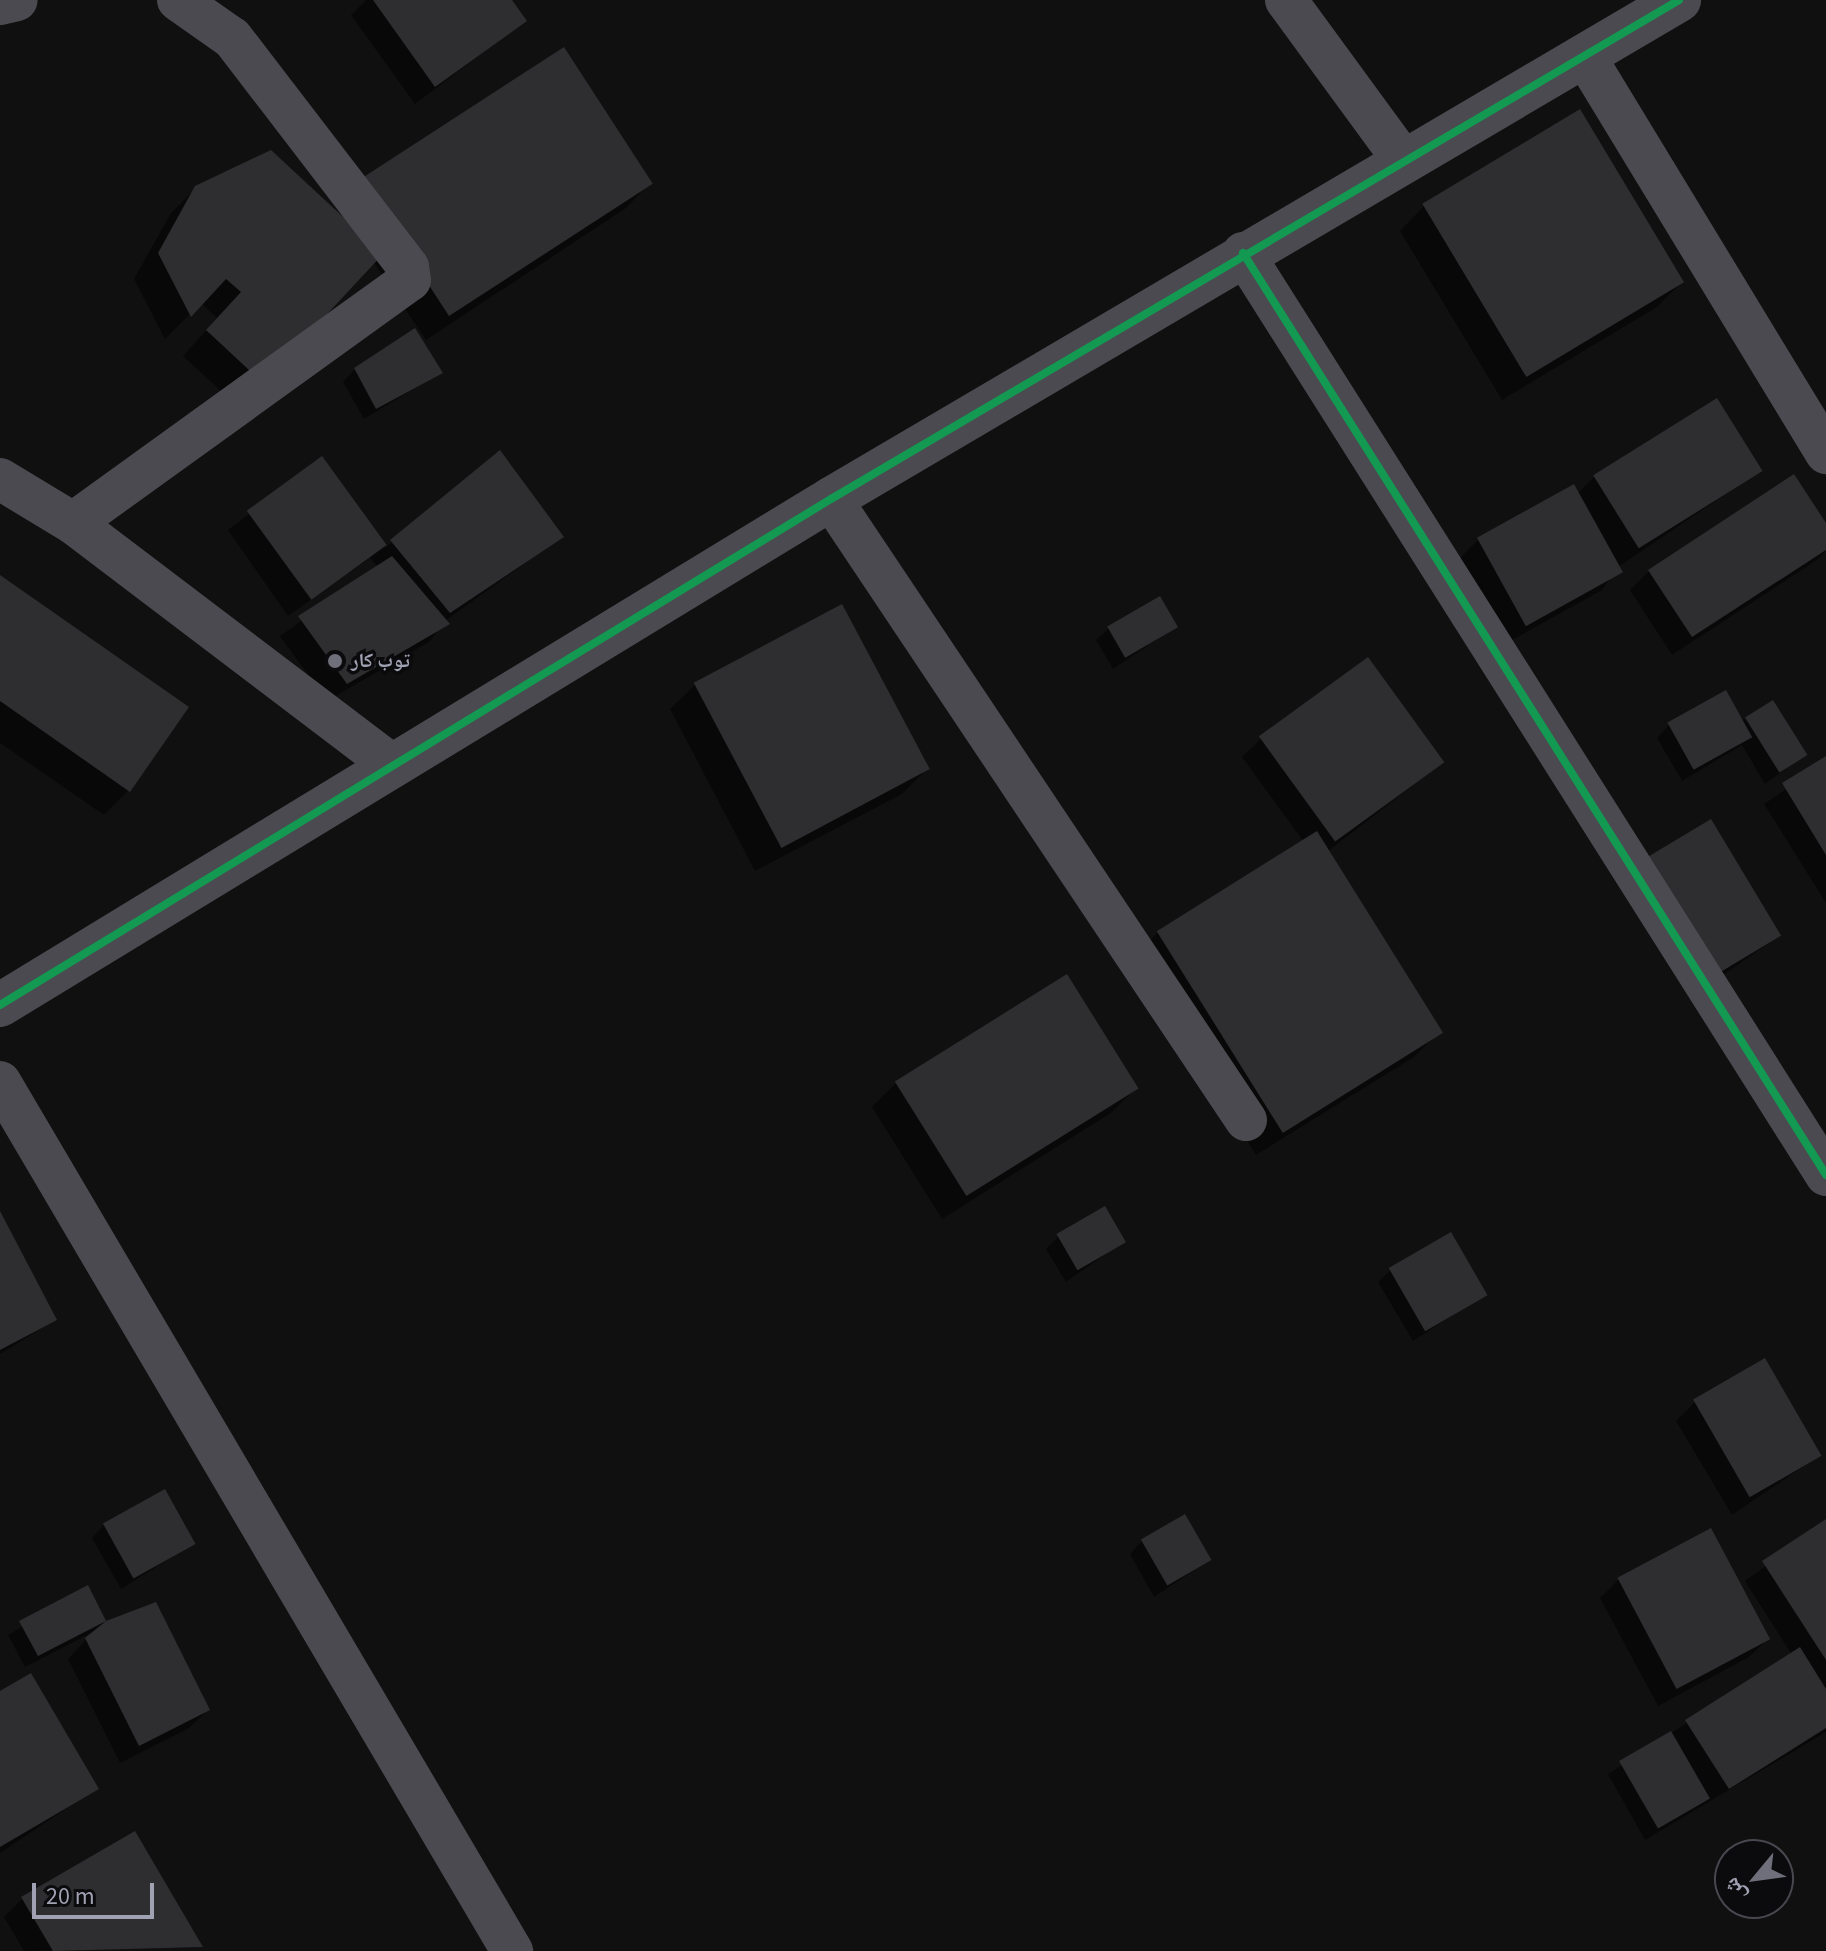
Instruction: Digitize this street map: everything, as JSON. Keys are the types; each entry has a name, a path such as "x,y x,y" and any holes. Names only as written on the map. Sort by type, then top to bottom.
{"street":[{"path":"0,4 17,0"},
{"path":"73,523 410,280 408,267 232,38 178,0"},
{"path":"1286,0 1403,160"},
{"path":"0,1005 831,499 1243,253 1679,0"},
{"path":"1584,55 1826,453"},
{"path":"1243,253 1826,1175"},
{"path":"0,479 73,523 393,766"},
{"path":"831,499 1246,1120"},
{"path":"0,1082 512,1951"}],"building":[{"path":"373,0 512,0 527,21 435,87"},
{"path":"564,47 653,184 449,316 360,179"},
{"path":"1580,109 1684,282 1526,377 1422,204"},
{"path":"271,150 383,254 263,383 206,330 241,292 226,279 191,317 158,253 195,186"},
{"path":"415,328 443,373 376,409 354,368"},
{"path":"1717,398 1763,471 1639,548 1593,475"},
{"path":"500,450 564,537 450,613 390,540"},
{"path":"322,456 387,545 311,600 247,511"},
{"path":"1794,474 1826,523 1826,550 1692,637 1648,570"},
{"path":"1574,484 1623,572 1526,626 1477,538"},
{"path":"392,556 450,624 347,684 298,616"},
{"path":"0,575 189,707 130,792 0,701"},
{"path":"1160,596 1178,627 1125,658 1107,626"},
{"path":"842,604 930,769 781,848 694,683"},
{"path":"1368,657 1444,762 1335,842 1259,736"},
{"path":"1726,690 1752,737 1694,770 1667,722"},
{"path":"1773,700 1807,755 1779,773 1745,717"},
{"path":"1826,756 1826,855 1782,783"},
{"path":"1711,819 1781,936 1718,973 1648,857"},
{"path":"1317,831 1443,1033 1283,1133 1157,931"},
{"path":"1067,974 1139,1088 966,1196 895,1082"},
{"path":"1105,1206 1126,1242 1078,1270 1057,1234"},
{"path":"0,1211 57,1320 0,1350"},
{"path":"1451,1232 1488,1295 1425,1331 1389,1268"},
{"path":"1765,1358 1821,1456 1750,1497 1693,1400"},
{"path":"165,1489 196,1544 133,1579 103,1523"},
{"path":"1185,1514 1212,1560 1167,1585 1141,1540"},
{"path":"1826,1519 1826,1660 1762,1561"},
{"path":"1711,1528 1770,1639 1677,1689 1617,1578"},
{"path":"88,1585 106,1621 38,1656 19,1621"},
{"path":"156,1602 210,1710 139,1746 85,1638 106,1621"},
{"path":"1800,1647 1826,1689 1826,1728 1729,1789 1685,1720"},
{"path":"31,1673 99,1789 0,1847 0,1691"},
{"path":"1671,1731 1710,1799 1658,1829 1619,1761"},
{"path":"135,1831 203,1947 53,1951 21,1897"}],"cycle path":[{"path":"0,1005 831,499 1679,0"},
{"path":"1243,253 1826,1175"}],"place":[{"name":"توب كار","path":"335,661"}]}
